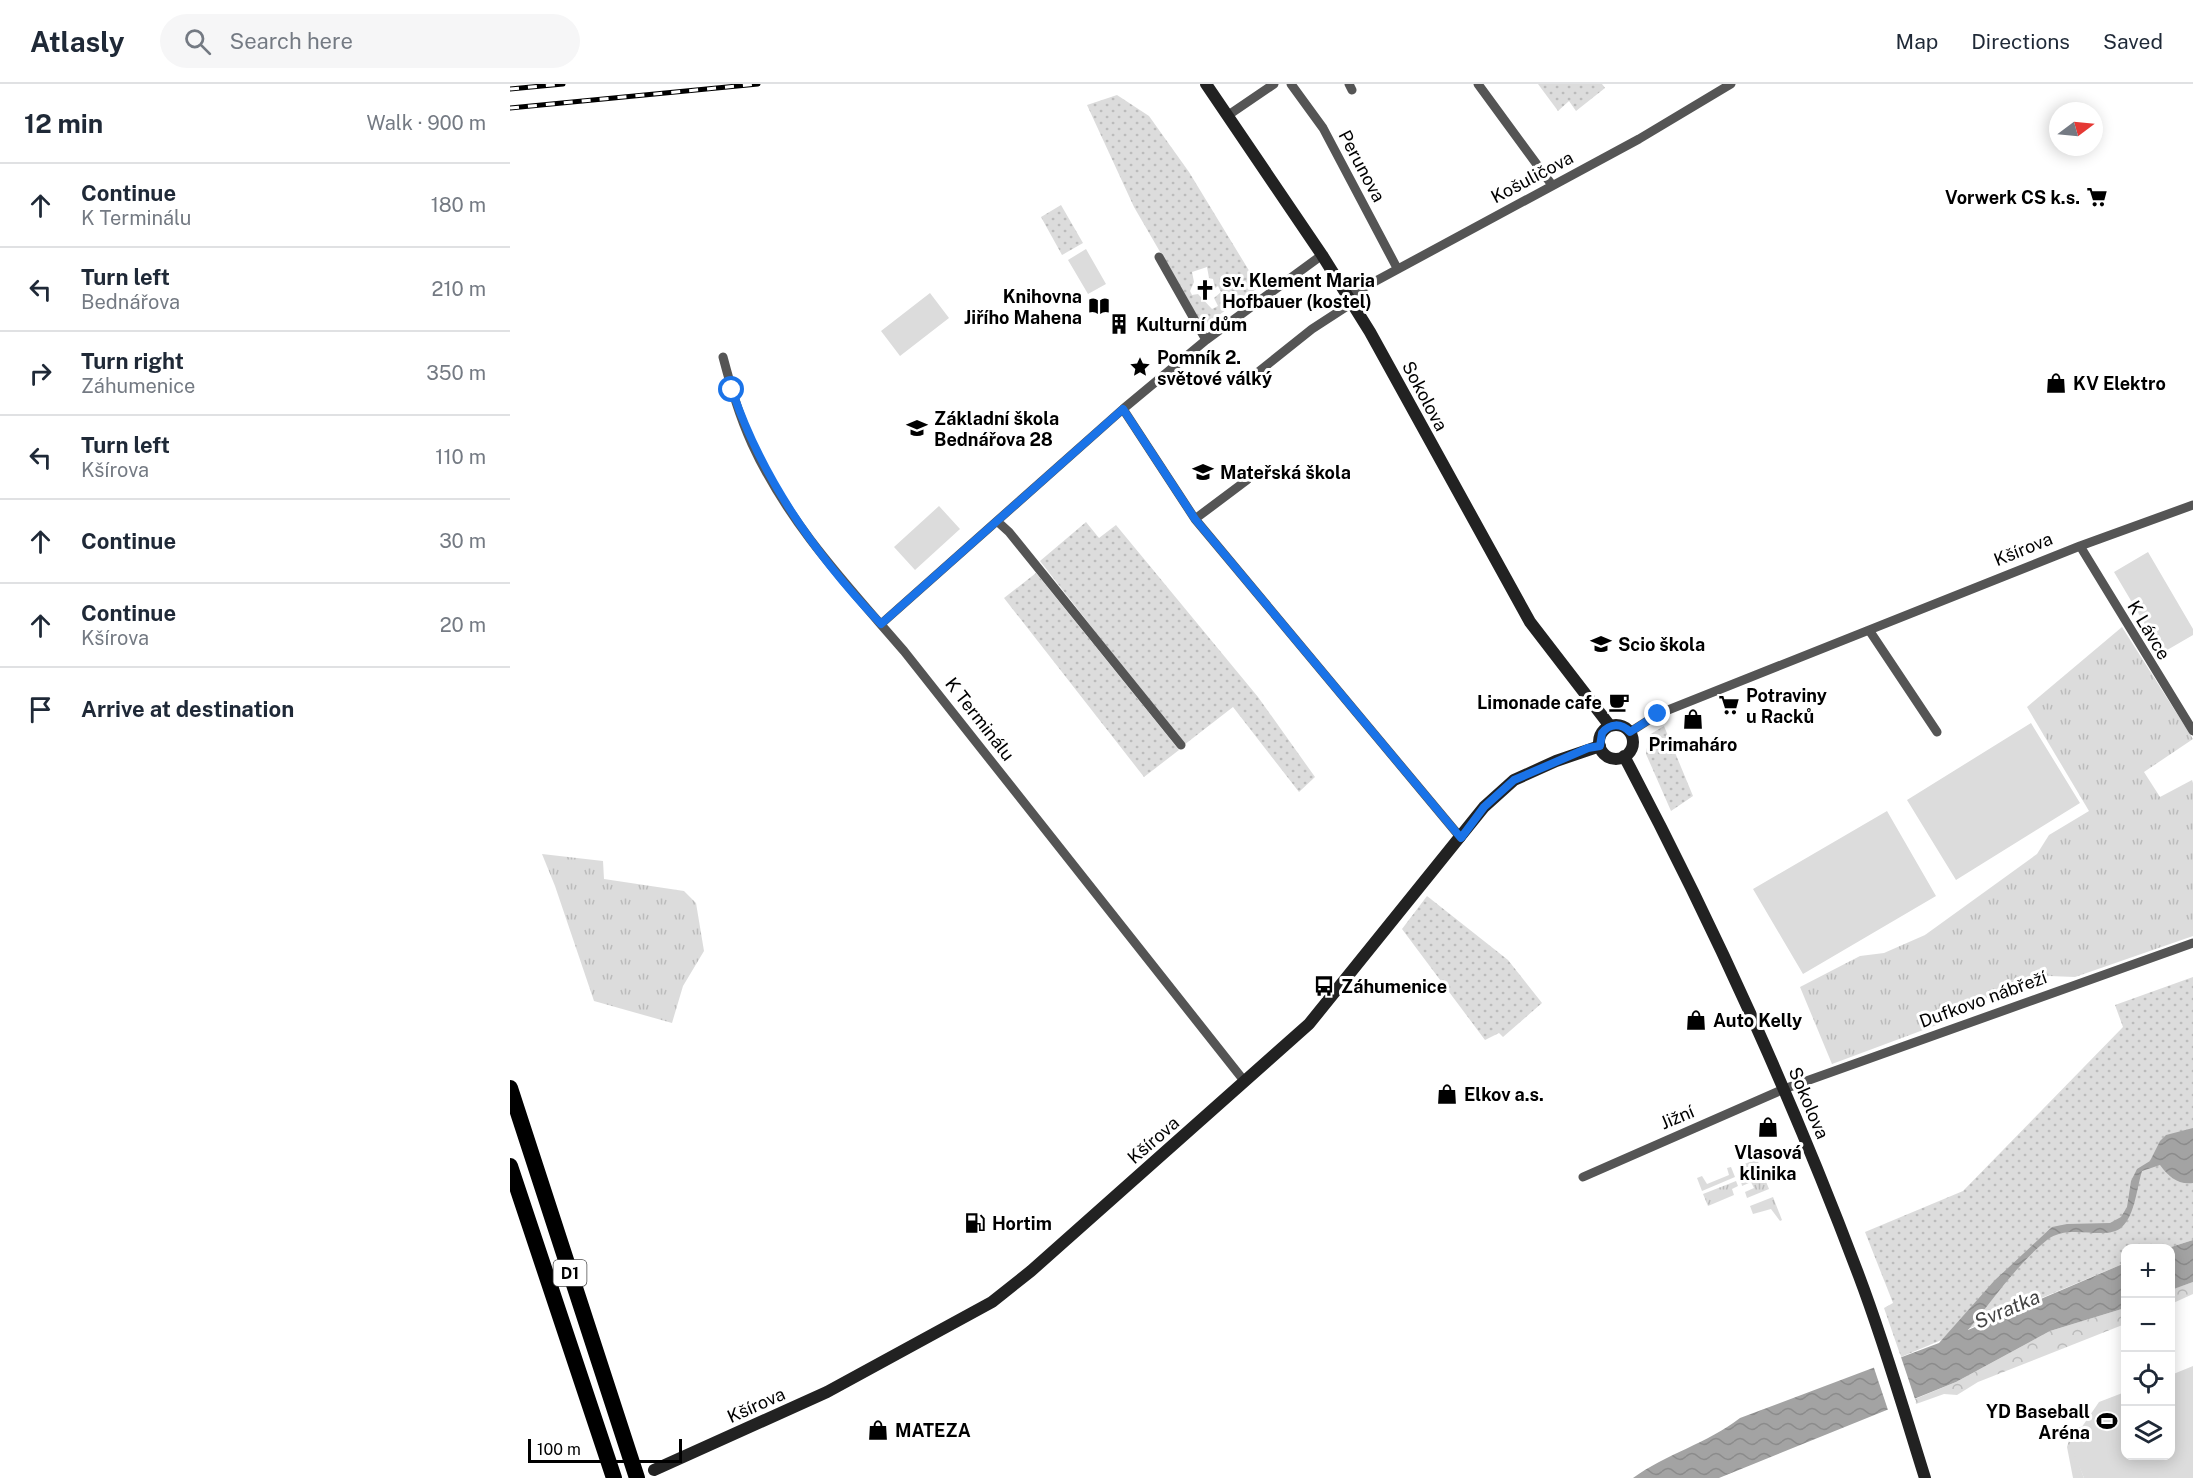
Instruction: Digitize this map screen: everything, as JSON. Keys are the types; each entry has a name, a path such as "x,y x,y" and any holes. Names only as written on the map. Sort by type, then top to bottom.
{"highway":[{"name":"D1","path":"510,1088 637,1478"},
{"name":"D1","path":"510,1166 613,1474"}],"street":[{"name":"Sokolova","path":"1206,84 1350,299 1519,604 1546,646 1610,726"},
{"path":"1227,116 1274,84"},
{"name":"Perunova","path":"1291,84 1323,128 1397,268"},
{"path":"1478,84 1552,185"},
{"path":"1708,84 1714,94"},
{"name":"Košuličova","path":"1257,373 1350,299 1397,268 1639,139 1731,84"},
{"path":"881,624 1123,409 1206,340 1322,255"},
{"path":"1159,257 1206,340"},
{"name":"K Terminálu","path":"723,357 740,416 772,482 835,572 881,624 1245,1082"},
{"path":"1123,409 1195,519 1461,838"},
{"path":"1195,519 1247,480"},
{"name":"Kšírova","path":"1630,732 1658,714 2080,546 2193,506"},
{"path":"998,522 1009,532 1181,745"},
{"name":"K Lávce","path":"2080,546 2193,731"},
{"path":"1869,630 1936,732"},
{"path":"1610,726 1622,726 1630,732 1632,746 1624,756 1611,758 1600,746 1602,733 1610,726"},
{"name":"Kšírova","path":"654,1470 827,1392 992,1302 1031,1271 1245,1082 1323,1009 1364,954 1484,807 1514,780 1588,748 1600,746"},
{"name":"Sokolova","path":"1624,756 1668,840 1784,1089 1859,1276 1925,1478"},
{"name":"Dufkovo nábřeží","path":"1784,1089 2193,943"},
{"name":"Jižní","path":"1583,1177 1784,1089"}],"green space":[{"path":"1538,84 1602,84 1605,88 1576,111 1569,101 1558,111"},
{"path":"1117,95 1149,116 1189,172 1259,287 1203,326 1134,207 1087,105","holes":["1207,267 1209,278 1213,279 1215,288 1218,286 1221,292 1214,298 1218,306 1212,309 1198,294 1192,295 1190,291 1194,282 1192,272"]},
{"path":"1061,205 1083,243 1062,255 1041,217"},
{"path":"1086,249 1106,284 1088,294 1068,260"},
{"path":"930,293 949,318 900,356 881,331"},
{"path":"939,506 960,529 915,570 894,547"},
{"path":"1086,522 1099,538 1116,525 1258,697 1315,777 1299,792 1233,707 1184,745 1040,561"},
{"path":"2148,552 2193,629 2193,635 2162,653 2114,572"},
{"path":"1036,573 1179,750 1144,777 1004,598"},
{"path":"2122,627 2193,739 2144,772 2160,797 2192,780 2193,783 2193,936 2075,977 2049,976 1948,1012 1942,1023 1832,1064 1800,987 1860,956 1884,953 1925,935 2037,854 2049,835 2089,811 2027,707"},
{"path":"2031,723 2080,803 1956,880 1907,800"},
{"path":"1664,726 1693,796 1671,811 1646,754 1649,735"},
{"path":"1887,811 1936,896 1803,974 1753,889"},
{"path":"542,854 603,861 604,879 684,891 696,903 704,951 683,986 672,1023 594,1001"},
{"path":"1427,896 1508,960 1542,1003 1503,1037 1499,1033 1485,1040 1402,929"},
{"path":"2193,977 2193,1240 2175,1246 2121,1244 2121,1265 1901,1357 1884,1308 1893,1303 1865,1232 1963,1191 2123,1027 2115,1005"},
{"path":"1757,1159 1769,1189 1747,1198 1745,1192 1754,1188 1751,1182 1742,1186 1739,1171 1742,1165"},
{"path":"1731,1167 1735,1177 1702,1191 1697,1178 1702,1176 1707,1184 1729,1175 1727,1168"},
{"path":"1736,1181 1738,1186 1732,1189 1734,1195 1708,1206 1703,1194"},
{"path":"1773,1197 1782,1220 1780,1221 1771,1209 1753,1214 1750,1206"},
{"path":"2193,1282 2193,1294 2175,1302 2175,1288"},
{"path":"2121,1309 2121,1326 1978,1382 1957,1395 1944,1394 1916,1404 1915,1399 1956,1382 2050,1331"},
{"name":"YD Baseball Aréna","path":"2193,1366 2193,1478 2084,1478 2074,1454 2075,1437 2099,1402 2121,1394 2121,1460 2175,1460 2175,1373"},
{"path":"2083,1426 2075,1446 2084,1478 2073,1478 2067,1447 2072,1430"}],"water":[{"path":"2193,1128 2193,1183 2183,1183 2174,1179 2160,1165 2142,1171 2133,1208 2122,1227 2107,1233 2066,1232 2047,1240 2015,1271 1968,1330 2121,1265 2121,1309 2050,1331 1956,1382 1719,1478 1633,1478 1659,1462 1714,1435 1740,1418 1939,1343 1994,1281 2052,1227 2067,1224 2110,1223 2121,1217 2127,1207 2131,1181 2137,1169 2150,1161 2160,1141 2166,1135"},
{"path":"2193,1240 2193,1282 2175,1289 2175,1246"}],"pier":[{"path":"1900,1354 1916,1402 1889,1413 1873,1365"}],"railway":[{"path":"510,89 563,84"},
{"path":"510,108 758,84"}],"place":[{"name":"Vorwerk CS k.s.","path":"2097,197"},
{"name":"sv. Klement Maria Hofbauer (kostel)","path":"1205,290"},
{"name":"Knihovna Jiřího Mahena","path":"1099,306"},
{"name":"Kulturní dům","path":"1119,324"},
{"name":"Pomník 2. světové válký","path":"1140,367"},
{"name":"KV Elektro","path":"2056,383"},
{"name":"Základní škola Bednářova 28","path":"917,428"},
{"name":"Mateřská škola","path":"1203,472"},
{"name":"Scio škola","path":"1601,644"},
{"name":"Limonade cafe","path":"1619,702"},
{"name":"Potraviny u Racků","path":"1729,705"},
{"name":"Primaháro","path":"1693,719"},
{"name":"Záhumenice","path":"1324,986"},
{"name":"Auto Kelly","path":"1696,1020"},
{"name":"Elkov a.s.","path":"1447,1094"},
{"name":"Vlasová klinika","path":"1768,1127"},
{"name":"Hortim","path":"975,1223"},
{"name":"YD Baseball Aréna","path":"2107,1421"},
{"name":"MATEZA","path":"878,1430"}],"route":[{"path":"732,390 751,443 778,493 835,572 881,624 903,607 1123,409 1195,519 1461,838 1484,807 1514,780 1588,748 1600,746 1600,737 1610,726 1622,726 1630,732 1658,714"}],"water label":[{"name":"Svratka","path":"2007,1309"}]}
